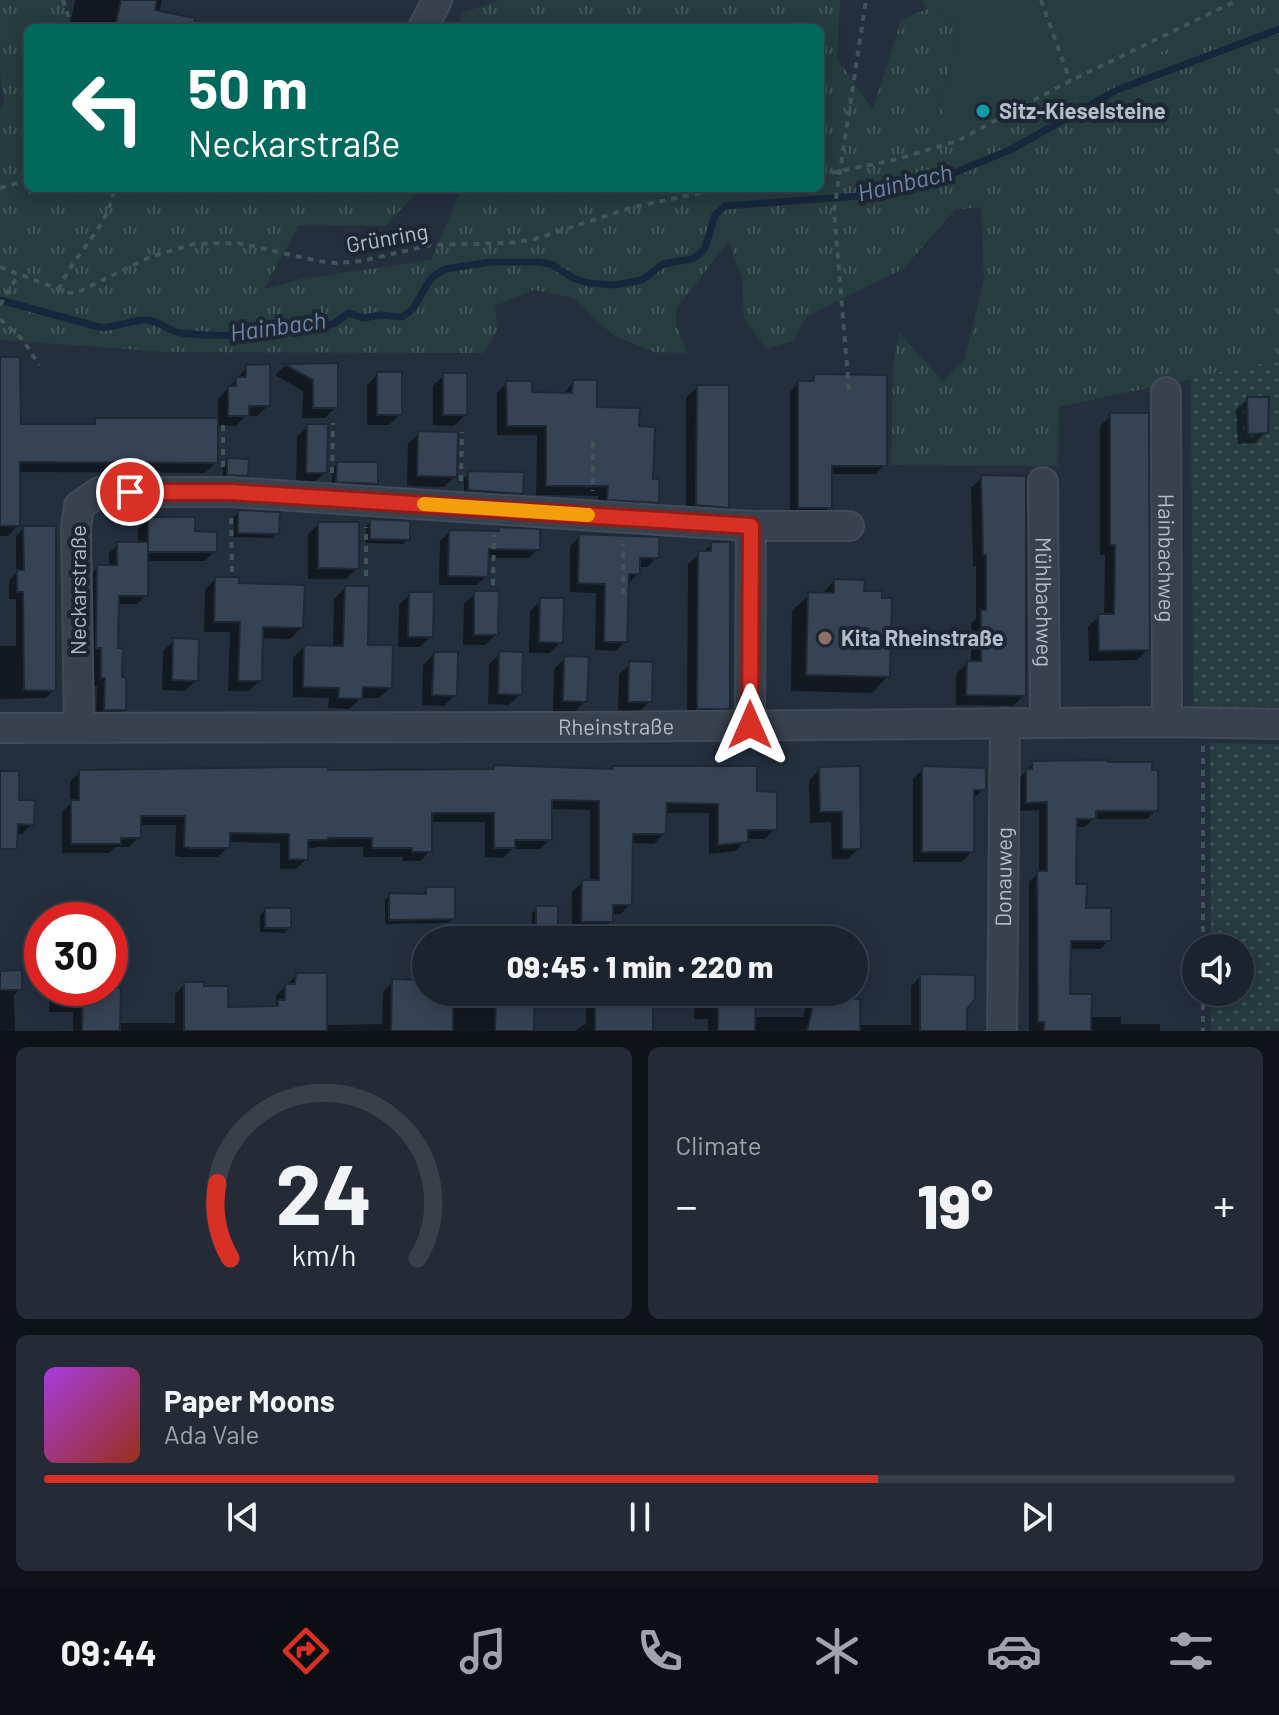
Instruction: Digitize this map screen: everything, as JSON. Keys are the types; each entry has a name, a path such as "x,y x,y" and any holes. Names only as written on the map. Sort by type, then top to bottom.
{"street":[{"path":"425,24 437,0"},
{"name":"Hainbachweg","path":"1166,392 1167,722"},
{"name":"Mühlbachweg","path":"1043,482 1045,723"},
{"name":"Neckarstraße","path":"79,728 76,527 79,506 99,492 226,492 751,526 849,526"},
{"path":"750,725 751,526"},
{"name":"Donauweg","path":"1002,1031 1005,723"},
{"name":"Rheinstraße","path":"0,728 1279,724"}],"path":[{"path":"63,0 71,24"},
{"path":"849,390 834,211 866,0"},
{"path":"1041,0 1070,81"},
{"path":"824,174 894,160 957,141 1070,81 1238,0"},
{"path":"0,188 24,181"},
{"path":"0,267 59,292 71,266 102,225 113,192"},
{"name":"Grünring","path":"59,292 80,291 150,257 194,244 238,243 318,261 362,261 431,245 535,239 630,208 704,192"},
{"path":"0,305 18,275"},
{"path":"0,319 23,340 39,365"},
{"path":"332,499 333,423"},
{"path":"223,425 232,572"},
{"path":"460,507 462,432"},
{"path":"593,442 593,515"},
{"path":"366,576 367,501"},
{"path":"493,585 494,509"},
{"path":"623,518 623,594"},
{"path":"1203,723 1203,934"},
{"path":"1203,1006 1203,1031"}],"green space":[{"path":"0,0 62,0 70,24 24,24 24,192 414,192 385,226 299,225 264,289 301,279 431,260 460,192 824,192 824,24 459,24 462,13 500,0 840,0 837,59 873,109 901,20 927,9 957,22 954,54 939,106 1166,49 1266,0 1279,0 1279,360 1059,407 1058,466 891,465 893,364 899,333 943,381 964,361 984,279 981,207 955,210 903,269 807,316 793,341 766,349 744,318 742,279 729,241 676,309 676,324 687,353 654,352 613,335 573,298 534,290 495,306 497,330 484,353 166,352 0,340 0,111 4,102 0,74"},
{"path":"921,0 1266,0 964,151 939,106 954,54 957,22 927,9"},
{"path":"1279,360 1279,707 1193,707 1191,378"},
{"path":"1210,743 1279,744 1279,1031 1211,1031 1211,1006 1254,1006 1254,934 1211,934"}],"building":[{"path":"121,0 157,0 155,10 195,18 194,24 116,24"},
{"path":"0,357 20,357 21,424 95,424 95,418 218,418 218,463 20,462 20,526 0,526"},
{"path":"338,363 338,408 313,408 313,380 284,364"},
{"path":"270,364 270,406 249,406 249,416 228,416 228,386 236,386 236,377 246,377 246,365"},
{"path":"377,372 402,372 402,415 377,415"},
{"path":"443,373 467,373 467,415 443,415"},
{"path":"814,374 887,375 887,466 832,466 832,508 798,508 798,381 814,381"},
{"path":"573,380 597,380 597,407 640,408 639,426 655,427 653,479 659,479 659,503 607,500 608,486 546,486 546,426 507,426 506,381 532,381 532,392 572,393"},
{"path":"697,385 729,385 729,508 696,505"},
{"path":"1247,397 1269,397 1268,433 1248,434"},
{"path":"1110,413 1149,413 1150,650 1099,651 1098,614 1114,614 1115,545 1110,545"},
{"path":"307,424 328,424 327,473 306,473"},
{"path":"418,431 458,432 457,477 417,476"},
{"path":"227,458 249,459 248,476 227,475"},
{"path":"337,462 378,462 378,484 336,482"},
{"path":"468,471 524,472 523,494 468,490"},
{"path":"981,475 1026,476 1026,696 966,695 967,661 981,661 981,610 986,610"},
{"path":"238,510 280,512 279,534 238,533"},
{"path":"148,517 195,517 195,531 217,532 217,552 148,552"},
{"path":"370,519 410,521 410,540 370,539"},
{"path":"318,522 359,522 359,569 318,568"},
{"path":"23,526 56,526 56,691 24,690 23,592 17,592 17,570 24,570"},
{"path":"499,527 540,529 540,550 489,549 488,577 448,576 449,530 499,531"},
{"path":"579,534 659,537 659,558 640,558 640,574 629,574 627,642 604,642 605,584 578,583"},
{"path":"117,542 148,542 148,596 119,596 118,648 123,648 122,677 126,678 126,710 104,710 105,678 101,678 101,648 96,648 97,565 117,565"},
{"path":"711,542 730,542 730,709 697,709 698,551 711,551"},
{"path":"215,577 239,577 239,583 305,585 303,628 263,627 262,681 238,681 240,622 214,622"},
{"path":"834,579 865,580 864,591 882,591 882,598 892,598 890,677 806,675 808,592 834,593"},
{"path":"345,586 369,586 368,645 393,645 392,688 363,687 362,699 338,698 339,688 303,687 304,645 343,646"},
{"path":"474,591 499,591 498,635 474,635"},
{"path":"409,592 434,592 433,637 408,637"},
{"path":"540,598 564,598 563,643 539,642"},
{"path":"173,638 199,639 198,681 172,680"},
{"path":"499,651 523,652 522,695 498,694"},
{"path":"434,652 458,652 457,696 432,695"},
{"path":"564,656 589,657 587,702 563,701"},
{"path":"629,661 653,662 652,702 628,702"},
{"path":"1032,761 1152,762 1152,770 1158,770 1158,811 1096,811 1096,819 1077,819 1076,884 1087,884 1086,908 1111,908 1111,941 1071,941 1070,994 1092,994 1091,1031 1044,1031 1044,1022 1038,1022 1037,871 1047,871 1047,802 1026,803 1026,769 1032,769"},
{"path":"494,765 613,769 613,766 757,766 757,791 777,792 777,830 748,830 748,842 718,845 718,804 667,803 666,834 633,834 632,905 613,905 613,922 581,922 582,880 599,880 599,801 552,800 552,840 515,840 515,848 494,848 494,813 432,813 432,852 412,852 412,848 372,848 372,838 328,838 308,840 308,860 289,859 289,834 230,833 230,848 184,847 185,816 141,816 141,838 121,838 121,844 71,844 71,800 79,800 79,770 289,767 328,767 328,770 494,769"},
{"path":"860,766 861,849 842,849 842,812 820,812 819,767"},
{"path":"922,766 986,768 986,790 974,790 974,852 922,852"},
{"path":"0,771 19,771 19,800 35,800 34,825 18,824 17,849 0,849"},
{"path":"426,887 455,887 455,919 389,920 389,893 426,894"},
{"path":"536,906 558,906 558,926 536,926"},
{"path":"265,908 291,908 291,928 265,928"},
{"path":"22,970 22,990 0,990 0,971"},
{"path":"296,973 327,973 327,1031 184,1031 184,982 228,986 228,1007 278,1006 278,1000 285,1000 285,984 295,984"},
{"path":"920,974 975,975 975,999 967,1009 967,1031 920,1031"},
{"path":"392,979 412,980 412,1006 453,1006 453,1031 391,1031"},
{"path":"83,1006 121,1006 120,1031 82,1031"},
{"path":"496,1006 535,1006 534,1031 495,1031"},
{"path":"595,1006 653,1006 653,1031 595,1031"},
{"path":"718,1006 756,1006 755,1031 718,1031"},
{"path":"813,1006 860,1006 860,1031 807,1031"}],"waterway":[{"name":"Hainbach","path":"0,300 99,327 147,320 181,333 234,335 323,326 333,324 349,313 363,318 381,315 402,317 413,309 431,278 445,269 491,262 551,264 573,278 588,283 615,285 642,280 663,264 698,255 705,248 715,215 725,206 859,196 949,175 1012,149 1117,90 1279,29"}],"slow traffic":[{"path":"424,504 588,515"}],"place":[{"name":"Sitz-Kieselsteine","path":"983,111"},
{"name":"Kita Rheinstraße","path":"825,638"}],"route":[{"path":"130,492 230,492 751,526 750,725"}]}
